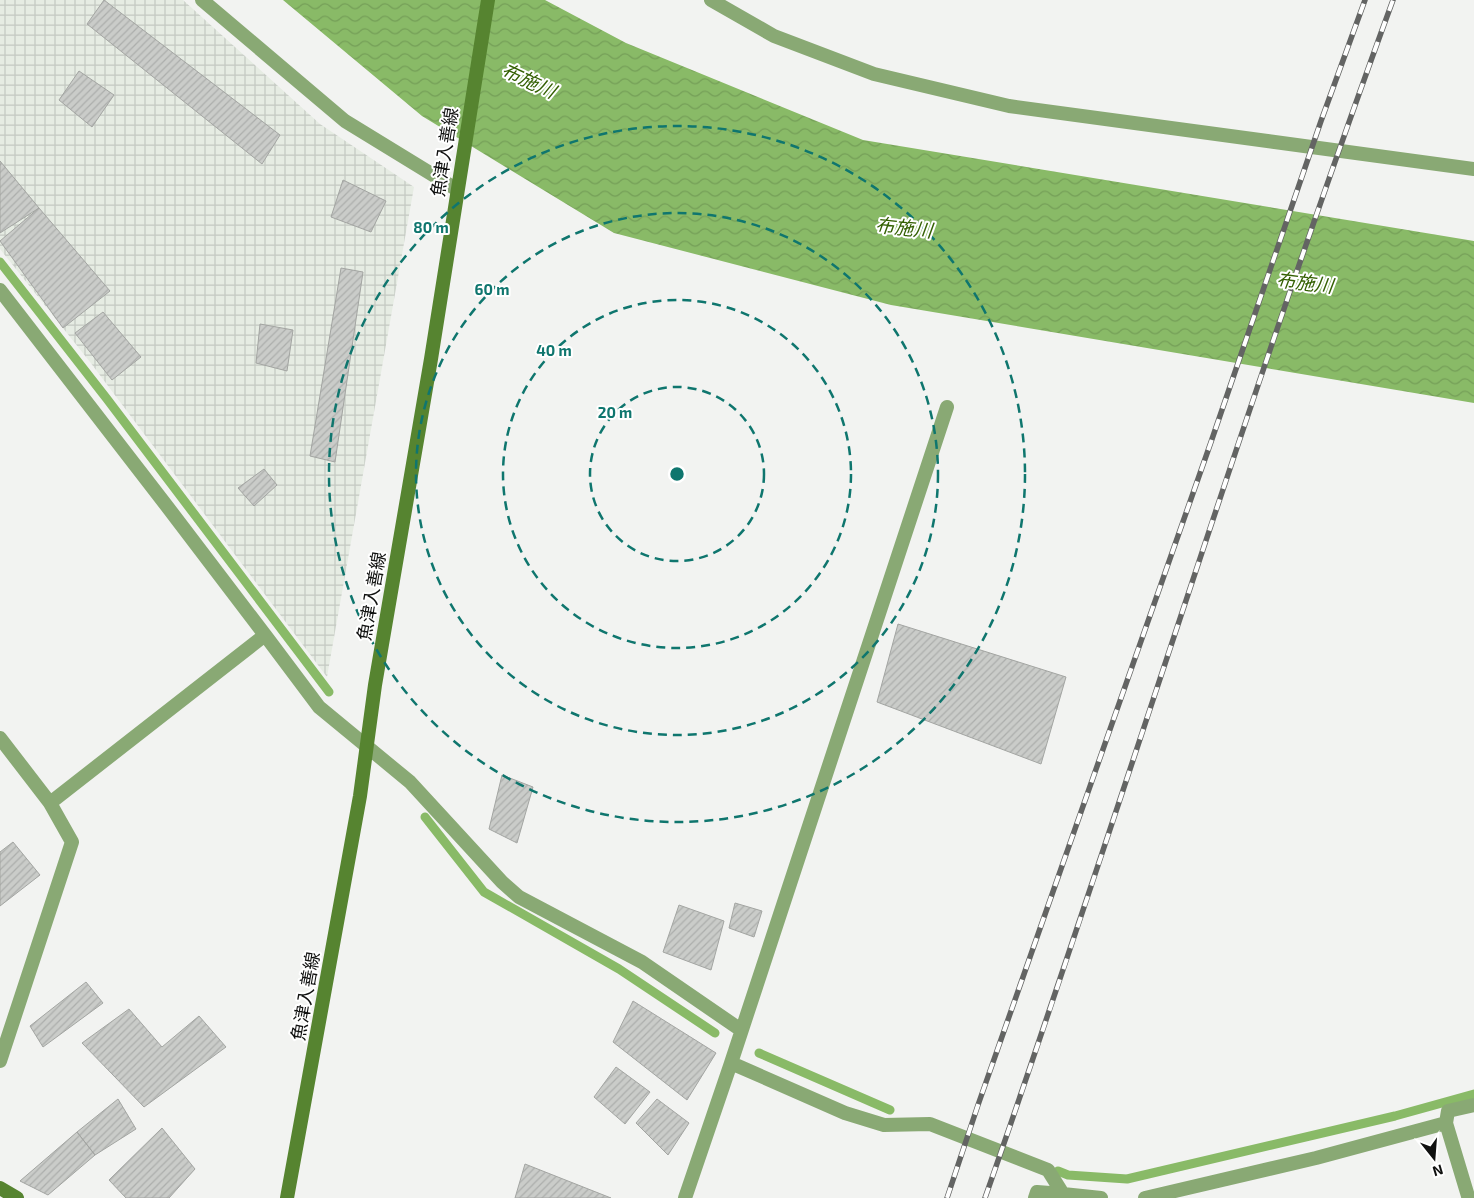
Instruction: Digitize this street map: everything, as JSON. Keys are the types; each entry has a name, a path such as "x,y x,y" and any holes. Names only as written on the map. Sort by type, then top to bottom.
{"main road":[{"name":"魚津入善線","path":"287,1198 360,796 375,685 431,359 456,189 488,0"},
{"path":"0,1188 17,1198"}],"street":[{"path":"202,0 345,121 456,189"},
{"path":"711,0 774,36 874,74 1009,106 1474,169"},
{"path":"0,290 319,707 410,782 502,882 519,897 642,962 741,1030"},
{"path":"684,1198 731,1063 947,407"},
{"path":"50,803 265,636"},
{"path":"0,738 50,803 72,842 0,1061"},
{"path":"731,1063 845,1113 884,1125 930,1124 1048,1170 1063,1194"},
{"path":"1470,1198 1446,1123 1448,1111 1474,1105"},
{"path":"1145,1198 1316,1158 1446,1123"},
{"path":"1035,1198 1037,1192 1102,1198"}],"shaded area":[{"path":"0,0 183,0 320,124 414,187 327,677 90,362 0,249"}],"water":[{"name":"布施川","path":"283,0 545,0 626,43 863,140 1474,241 1474,403 891,305 614,233 422,116"}],"building":[{"path":"104,0 280,135 262,164 87,24"},
{"path":"79,71 114,95 92,127 59,100"},
{"path":"0,161 39,208 0,233"},
{"path":"343,180 386,201 371,232 331,217"},
{"path":"39,208 110,291 63,328 0,241"},
{"path":"341,268 363,272 335,462 310,456"},
{"path":"103,312 141,357 112,380 75,333"},
{"path":"260,324 293,330 287,371 256,363"},
{"path":"264,469 277,485 254,506 238,488"},
{"path":"898,624 1066,677 1041,764 877,702"},
{"path":"502,775 533,787 517,843 489,829"},
{"path":"13,842 40,875 0,906 0,852"},
{"path":"735,903 762,911 754,937 729,928"},
{"path":"679,905 724,921 711,970 663,952"},
{"path":"86,982 103,1003 43,1047 30,1026"},
{"path":"633,1001 716,1053 687,1100 613,1042"},
{"path":"129,1009 162,1047 199,1016 226,1047 144,1107 82,1043"},
{"path":"616,1067 650,1092 625,1124 594,1097"},
{"path":"118,1099 136,1129 95,1155 77,1132"},
{"path":"657,1099 689,1123 668,1155 636,1123"},
{"path":"162,1128 195,1169 169,1198 126,1198 109,1180"},
{"path":"77,1132 95,1155 48,1195 20,1181"},
{"path":"525,1164 611,1198 515,1198"}],"waterway":[{"path":"0,262 107,399 329,692"},
{"path":"425,817 484,892 619,969 715,1033"},
{"path":"759,1053 890,1110"},
{"path":"1058,1171 1068,1175 1127,1179 1395,1116 1474,1094"}],"railway":[{"path":"947,1198 1321,121 1365,0"},
{"path":"985,1198 1288,298 1393,0"}]}
